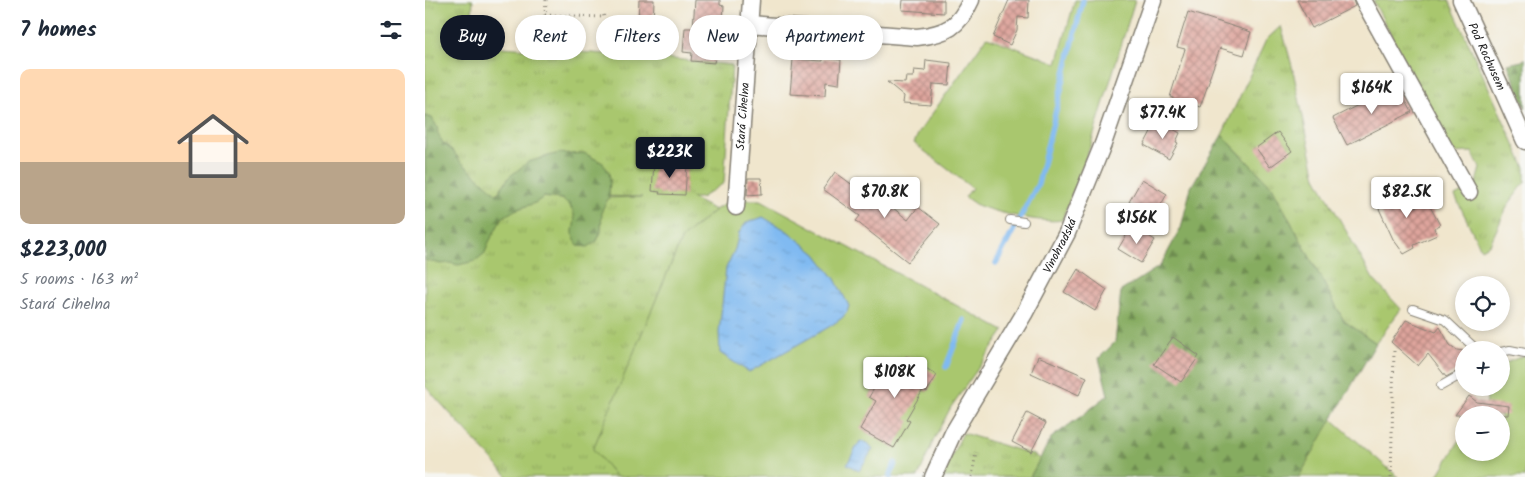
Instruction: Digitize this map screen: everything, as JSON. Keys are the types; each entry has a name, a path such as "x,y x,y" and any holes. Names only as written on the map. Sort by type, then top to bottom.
{"street":[{"name":"Stará Cihelna","path":"750,15 751,0"},
{"path":"757,25 917,37 945,31 961,18 971,0"},
{"name":"Vinohradská","path":"933,477 953,433 1024,314 1067,233 1103,144 1153,0"},
{"path":"1363,0 1469,192"},
{"name":"Pod Rochusem","path":"1461,0 1525,141"},
{"name":"Stará Cihelna","path":"736,206 746,60"}],"lane":[{"path":"1010,220 1024,222"},
{"path":"1413,310 1445,320 1467,341"},
{"path":"1510,350 1525,353"},
{"path":"1441,386 1455,379"}],"path":[{"path":"546,0 545,15 604,17 603,13"},
{"path":"1391,477 1394,351"},
{"path":"971,477 975,452"}],"green space":[{"path":"425,0 473,0 472,15 440,15 440,60 505,60 505,47 515,48 515,60 586,60 586,53 596,53 596,60 679,60 732,65 724,183 701,198 691,198 715,210 682,238 594,449 616,477 508,477 425,386","holes":["511,194 642,197 562,199"]},
{"path":"1075,0 1135,0 1091,144 1062,220 1043,220 1018,216 975,204 965,197 972,188 914,143 919,132 987,37 1057,63"},
{"path":"1373,0 1449,0 1525,168 1525,182 1508,205 1490,244 1481,249 1455,196 1475,186 1480,168 1472,152 1451,153"},
{"path":"1281,26 1292,66 1316,177 1373,279 1401,309 1376,343 1344,321 1272,187 1222,135 1266,40"},
{"path":"1525,58 1525,108 1508,64 1522,61"},
{"path":"425,116 432,118 443,143 497,194 509,177 528,162 559,153 584,153 603,163 609,172 609,197 602,210 601,232 597,241 588,247 579,246 575,241 573,233 575,220 571,208 562,199 544,197 502,218 485,253 475,261 458,265 450,263 441,264 425,260"},
{"path":"1222,135 1272,187 1344,321 1376,343 1299,477 1030,477 1051,438 1108,395 1099,358 1115,342 1121,291 1160,266 1181,228 1191,187"},
{"path":"731,200 761,200 1004,331 951,407 935,437 918,477 616,477 593,449 682,238 715,210"},
{"path":"1525,355 1525,477 1437,477 1455,448 1455,461 1510,461 1510,406 1486,406 1487,396 1510,396 1510,361"},
{"path":"1332,419 1334,421 1398,477 1299,477"},
{"path":"963,433 1034,455 1040,459 1030,477 941,477"}],"water":[{"path":"763,217 786,230 816,254 835,279 849,306 842,318 829,327 749,372 720,353 719,332 726,268 735,249 739,233 746,223"},
{"path":"860,441 868,443 873,449 859,471 847,464"}],"building":[{"path":"639,0 654,0 653,15 638,15"},
{"path":"695,0 720,0 720,5 724,6 723,15 694,15"},
{"path":"903,0 944,0 944,13 902,10"},
{"path":"1009,0 1029,0 1028,18 1018,17 1017,30 1010,45 993,37"},
{"path":"1297,0 1353,0 1355,6 1312,28"},
{"path":"1188,12 1251,32 1244,55 1220,48 1200,107 1170,97 1185,49 1177,47"},
{"path":"685,28 689,28 689,53 683,52"},
{"path":"691,60 715,60 714,63"},
{"path":"793,60 841,60 839,84 826,82 825,96 790,94"},
{"path":"926,60 951,63 949,85 933,84 931,105 903,103 904,96 887,82 905,83 906,77 913,77 914,70 925,71"},
{"path":"1397,85 1412,112 1347,145 1333,118"},
{"path":"1157,120 1180,133 1176,142 1178,143 1169,159 1144,145"},
{"path":"1278,132 1292,151 1270,167 1256,148"},
{"path":"654,163 687,165 685,195 659,194 660,192 652,191"},
{"path":"835,172 873,200 877,195 908,220 918,207 940,224 908,262 856,221 860,216 823,189"},
{"path":"748,178 761,178 762,194 747,195"},
{"path":"1142,179 1167,194 1154,217 1129,202"},
{"path":"1404,184 1416,207 1427,201 1440,225 1434,228 1437,235 1414,245 1415,248 1404,254 1393,239 1375,200"},
{"path":"1134,227 1155,240 1141,263 1118,249 1127,234"},
{"path":"1078,269 1107,290 1095,311 1064,292"},
{"path":"1406,320 1436,332 1440,327 1450,345 1455,349 1455,372 1446,377 1428,354 1418,366 1391,342"},
{"path":"1173,337 1199,356 1181,382 1154,364"},
{"path":"906,356 937,375 927,392 923,390 906,419 910,421 894,448 860,429 876,401 869,397 875,387 869,383 883,359 900,368"},
{"path":"1038,356 1087,377 1079,395 1031,373"},
{"path":"1469,396 1477,402 1509,406 1462,406"},
{"path":"1027,413 1046,423 1031,452 1012,442"}],"waterway":[{"path":"996,263 1038,184 1083,0"},
{"path":"946,367 964,320"},
{"path":"890,477 895,463"}]}
